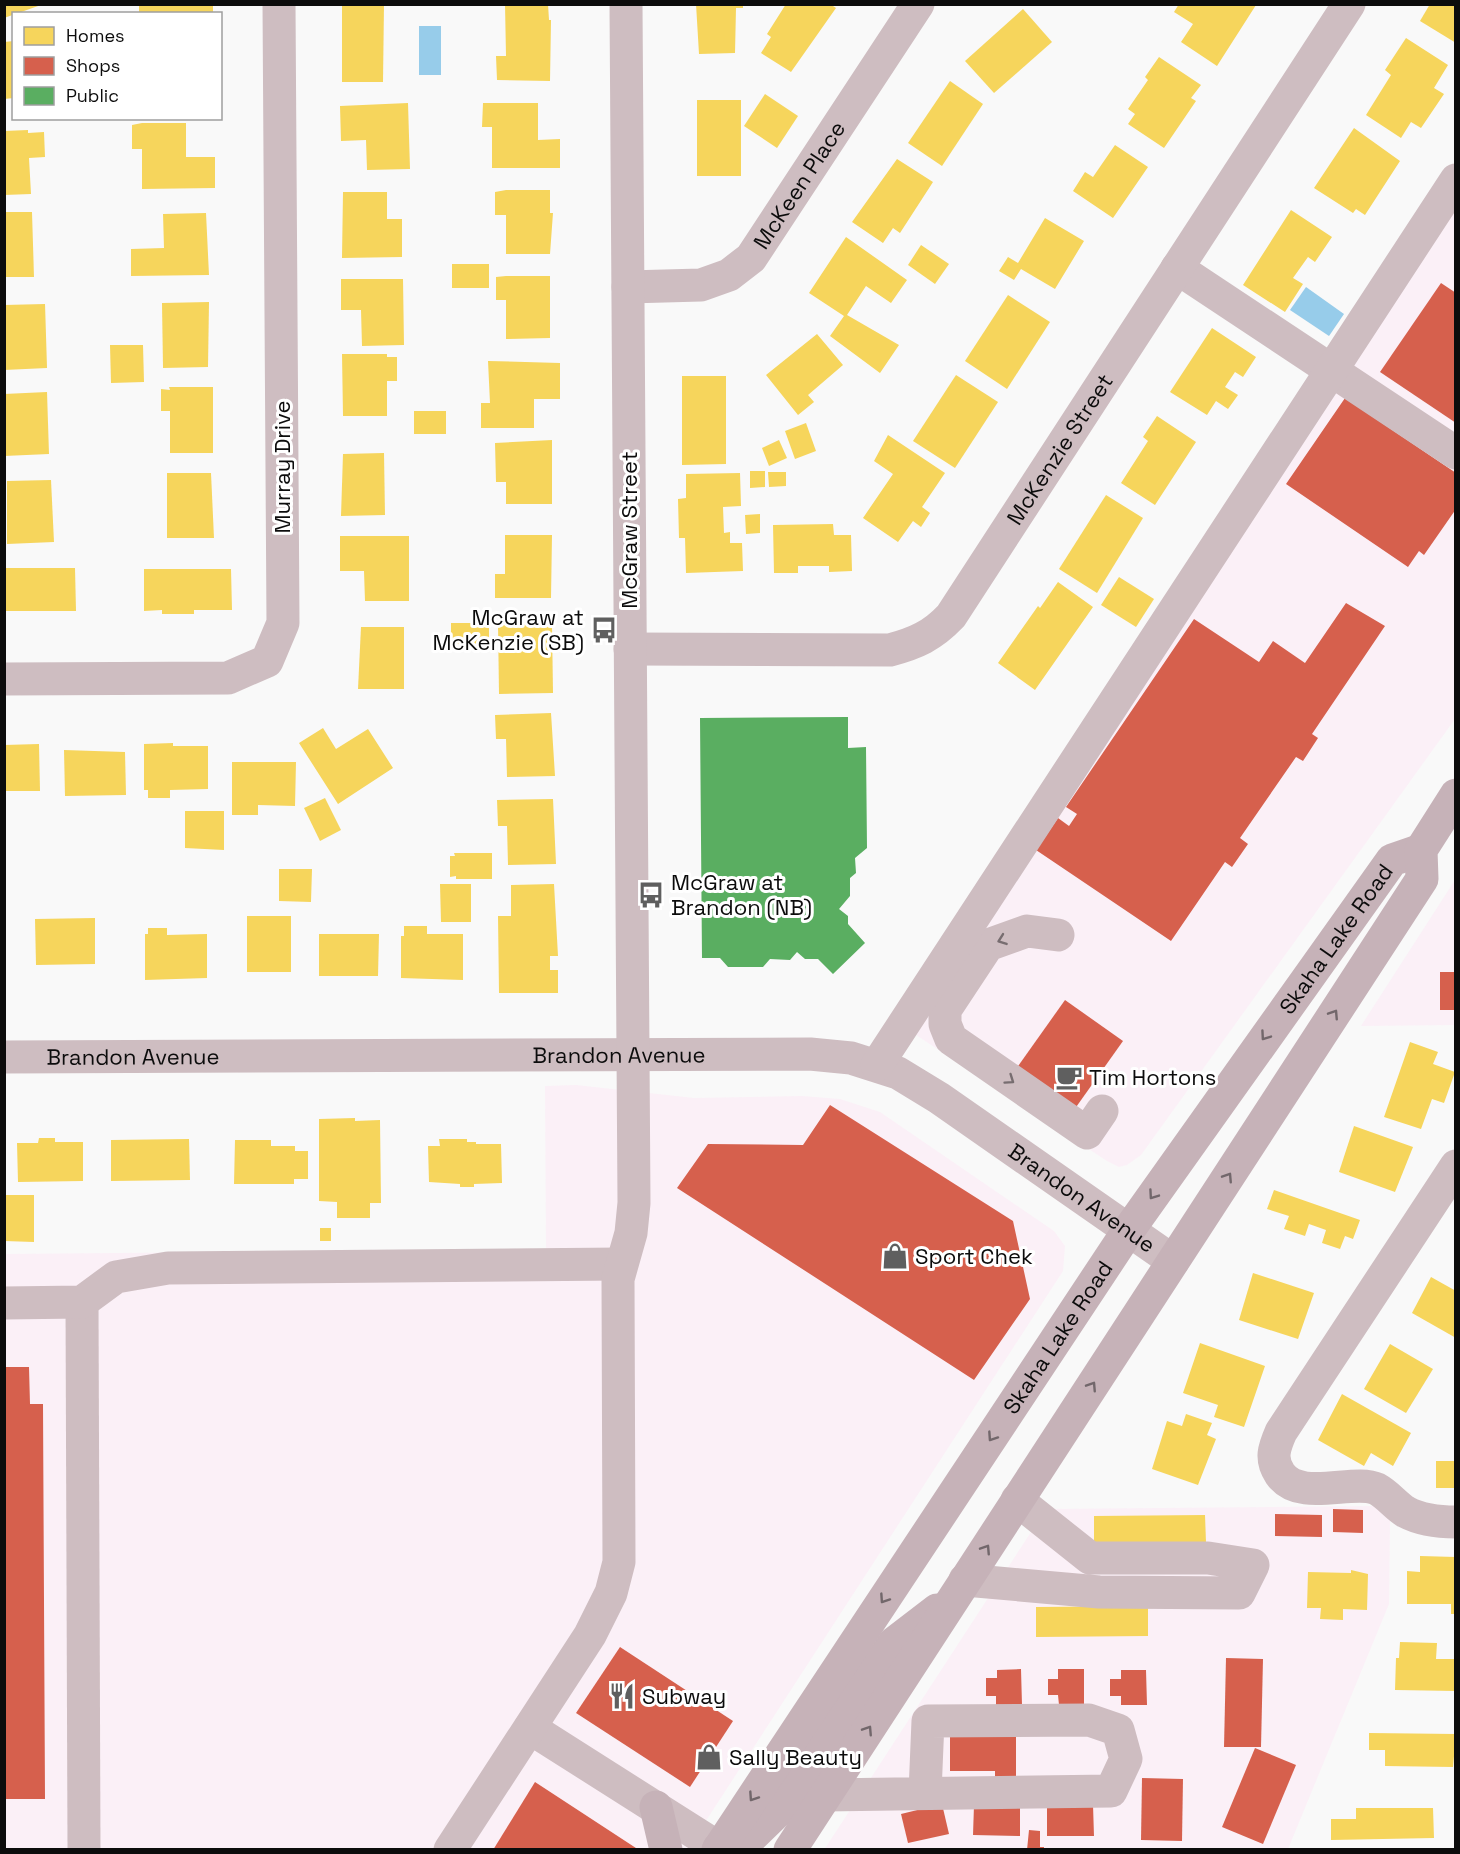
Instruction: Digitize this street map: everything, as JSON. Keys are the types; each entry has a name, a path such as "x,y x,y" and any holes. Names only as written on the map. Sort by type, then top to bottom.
{"main road":[{"path":"1421,850 1455,795"},
{"name":"Skaha Lake Road","path":"718,1849 1128,1231 1392,860 1421,850 1422,879 790,1850"},
{"path":"718,1849 750,1838 783,1806 894,1643 960,1589"},
{"path":"656,1807 666,1850"}],"street":[{"name":"Murray Drive","path":"4,680 228,678 267,661 283,623 279,4"},
{"name":"McGraw Street","path":"450,1850 590,1635 611,1593 619,1562 618,1280 630,1233 634,1203 626,4"},
{"name":"McKeen Place","path":"628,287 700,285 729,275 751,258 918,4"},
{"name":"McKenzie Street","path":"630,649 890,650 917,643 936,632 951,616 1349,4"},
{"path":"877,1065 1455,180"},
{"path":"1177,268 1455,453"},
{"path":"1058,935 1027,931 988,945 945,1010 945,1024 951,1039 1087,1133 1102,1111"},
{"name":"Brandon Avenue","path":"4,1057 810,1054 851,1058 898,1073 939,1098 1173,1261"},
{"path":"1455,1166 1281,1432 1273,1451 1274,1466 1284,1479 1301,1488 1375,1488 1406,1512 1425,1519 1455,1522"},
{"path":"4,1303 82,1302 116,1277 168,1269 621,1264"},
{"path":"82,1302 84,1850"},
{"path":"960,1589 1239,1593 1253,1565 1208,1558 1090,1558 1017,1500"},
{"path":"825,1795 1111,1791 1125,1760 1118,1730 1089,1720 928,1721 926,1793"},
{"path":"530,1728 718,1849"}],"shaded area":[{"path":"1455,205 1455,719 1141,1155 1127,1165 1119,1167 913,1033"},
{"path":"1455,880 1455,1025 1361,1026"},
{"path":"576,1085 694,1098 802,1096 840,1099 880,1112 1054,1231 1065,1246 1063,1271 687,1850 5,1849 4,1254 546,1249 545,1086"},
{"path":"1377,1506 1390,1515 1389,1604 1288,1849 824,1850 1046,1509"}],"water":[{"path":"419,26 441,26 441,75 419,75"},
{"path":"1306,287 1344,314 1329,336 1290,310"}],"building: Homes":[{"path":"4,4 41,4 21,12 12,12 12,15 4,18"},
{"path":"139,4 213,4 213,12 139,12"},
{"path":"342,4 384,4 383,82 342,82"},
{"path":"505,4 548,4 549,20 551,20 550,81 497,80 496,56 506,56"},
{"path":"696,4 743,4 743,8 736,8 735,53 699,54"},
{"path":"786,4 830,4 836,8 791,72 761,53 771,37 767,34"},
{"path":"1179,4 1256,5 1217,66 1181,42 1193,24 1174,12"},
{"path":"1430,4 1456,4 1456,43 1420,21"},
{"path":"1023,9 1052,42 994,93 965,61"},
{"path":"1406,38 1448,65 1434,88 1444,94 1421,128 1411,122 1401,138 1366,115 1391,75 1385,70"},
{"path":"12,41 12,98 4,99 4,42"},
{"path":"1159,57 1201,85 1191,98 1196,101 1164,148 1128,124 1135,114 1128,109 1148,80 1145,77"},
{"path":"950,81 983,104 942,166 908,143"},
{"path":"765,94 798,116 777,148 744,126"},
{"path":"697,100 741,100 741,176 697,176"},
{"path":"408,103 410,169 367,170 366,140 341,141 340,106"},
{"path":"483,103 538,103 538,140 560,139 560,168 492,168 492,127 482,127"},
{"path":"186,123 186,157 215,157 215,188 142,189 142,149 132,149 132,125"},
{"path":"1354,128 1400,161 1365,215 1356,209 1353,213 1314,188"},
{"path":"28,130 28,133 44,132 45,157 29,158 31,194 4,195 4,131"},
{"path":"1115,145 1148,167 1113,218 1073,191 1085,172 1093,177"},
{"path":"897,159 933,182 900,233 893,228 883,243 852,222"},
{"path":"550,190 550,213 553,213 550,254 506,254 506,215 495,215 495,192"},
{"path":"343,192 387,192 387,219 402,219 402,257 342,258"},
{"path":"1291,210 1332,237 1315,262 1308,257 1293,278 1303,284 1285,312 1243,285"},
{"path":"4,212 32,212 34,277 4,277"},
{"path":"206,213 209,275 131,276 131,249 164,248 163,214"},
{"path":"1045,218 1084,241 1055,289 1021,269 1014,280 999,271 1008,257 1018,263"},
{"path":"846,237 907,280 891,303 866,286 847,315 899,345 880,373 830,336 844,316 809,293"},
{"path":"921,245 949,264 935,284 908,265"},
{"path":"452,264 489,264 489,288 452,288"},
{"path":"550,276 550,338 506,339 506,300 496,300 496,277"},
{"path":"341,279 403,279 404,345 362,346 361,310 341,310"},
{"path":"1008,295 1050,322 1007,389 965,361"},
{"path":"209,302 208,367 163,368 162,303"},
{"path":"45,304 47,368 4,370 4,305"},
{"path":"1212,328 1256,357 1243,377 1235,372 1225,387 1238,395 1228,409 1216,401 1207,415 1170,392"},
{"path":"817,334 843,365 808,395 814,402 798,415 766,375"},
{"path":"110,345 143,345 144,382 111,383"},
{"path":"342,354 387,354 387,357 397,357 397,381 387,381 387,416 343,416"},
{"path":"488,361 560,363 560,399 534,399 534,428 481,428 481,403 490,403"},
{"path":"956,375 998,402 955,468 913,441"},
{"path":"682,376 726,376 726,464 682,465"},
{"path":"169,387 213,387 213,453 170,453 170,411 161,411 161,389 170,390"},
{"path":"47,392 49,454 4,456 4,394"},
{"path":"414,411 446,411 446,434 414,434"},
{"path":"1157,416 1196,442 1155,505 1121,483 1148,441 1143,437"},
{"path":"806,423 816,451 795,459 785,431"},
{"path":"888,435 945,473 922,507 930,513 921,527 913,521 898,542 863,518 893,474 874,461"},
{"path":"552,440 552,504 506,504 506,482 496,482 495,443"},
{"path":"779,440 787,458 769,466 762,448"},
{"path":"384,453 385,515 341,516 343,454"},
{"path":"750,471 765,471 765,487 750,488"},
{"path":"768,472 786,472 786,486 769,487"},
{"path":"167,473 211,473 214,538 167,538"},
{"path":"740,473 741,506 723,507 724,533 730,532 730,543 742,543 743,571 686,573 685,538 679,538 678,499 686,498 686,474"},
{"path":"51,480 54,542 7,544 7,481"},
{"path":"1106,495 1143,518 1097,593 1059,569"},
{"path":"760,514 760,533 746,534 745,515"},
{"path":"833,524 834,535 851,535 852,571 829,572 829,566 798,566 798,573 774,573 773,525"},
{"path":"505,535 552,535 551,598 495,598 495,574 505,574"},
{"path":"340,536 409,536 409,601 365,601 364,571 340,571"},
{"path":"4,568 75,568 76,611 4,611"},
{"path":"144,569 231,569 232,610 194,610 194,614 162,614 162,610 144,611"},
{"path":"1119,577 1154,599 1136,627 1101,605"},
{"path":"1058,582 1093,607 1035,690 998,663"},
{"path":"451,623 489,623 489,644 451,644"},
{"path":"498,624 552,624 553,693 499,694"},
{"path":"361,627 404,627 404,689 358,689"},
{"path":"551,713 555,776 507,777 506,739 496,739 495,715"},
{"path":"323,728 336,749 368,729 393,768 338,804 299,743"},
{"path":"173,743 173,746 208,746 208,789 170,790 170,798 148,798 148,790 144,790 144,744"},
{"path":"39,744 40,791 4,791 4,745"},
{"path":"64,750 125,752 126,795 65,796"},
{"path":"232,762 296,762 295,806 258,805 258,815 232,815"},
{"path":"325,798 341,830 320,841 304,808"},
{"path":"553,799 556,864 508,865 507,826 498,826 497,800"},
{"path":"185,811 224,811 224,850 185,848"},
{"path":"454,853 492,853 492,879 450,877 450,856 455,856"},
{"path":"279,869 312,869 311,902 279,901"},
{"path":"440,884 471,884 471,922 441,922"},
{"path":"554,884 558,956 550,956 550,970 558,970 558,993 499,993 498,916 511,916 511,885"},
{"path":"247,916 291,916 291,972 247,972"},
{"path":"95,918 95,964 36,965 35,919"},
{"path":"404,926 427,926 427,934 463,934 463,980 401,978 401,936 404,936"},
{"path":"148,928 167,928 167,935 207,934 207,978 145,980 145,934 148,934"},
{"path":"319,934 379,934 378,976 319,976"},
{"path":"1410,1042 1438,1052 1433,1064 1455,1072 1444,1103 1432,1099 1421,1129 1384,1117"},
{"path":"355,1118 355,1121 380,1120 381,1203 370,1203 370,1218 337,1218 337,1202 319,1201 319,1119"},
{"path":"1354,1126 1413,1147 1395,1192 1339,1172"},
{"path":"39,1138 55,1138 55,1142 83,1142 83,1181 18,1182 17,1143 38,1143"},
{"path":"189,1139 190,1180 111,1181 111,1140"},
{"path":"439,1139 467,1139 467,1142 476,1142 476,1144 501,1144 502,1183 460,1187 460,1184 429,1182 428,1146 440,1146"},
{"path":"235,1140 271,1140 271,1146 295,1146 295,1151 308,1151 308,1179 294,1179 294,1184 234,1184"},
{"path":"1274,1190 1360,1220 1353,1239 1345,1236 1340,1249 1322,1243 1326,1230 1309,1224 1305,1236 1284,1229 1289,1216 1267,1209"},
{"path":"4,1195 34,1195 34,1242 4,1241"},
{"path":"320,1228 331,1228 331,1241 320,1241"},
{"path":"1253,1273 1314,1293 1298,1339 1239,1320"},
{"path":"1431,1277 1456,1291 1456,1338 1412,1313"},
{"path":"1200,1343 1265,1366 1244,1427 1214,1417 1218,1405 1183,1393"},
{"path":"1390,1344 1433,1369 1406,1413 1364,1389"},
{"path":"1342,1394 1411,1433 1393,1466 1371,1453 1364,1466 1318,1440"},
{"path":"1186,1414 1212,1423 1207,1435 1216,1439 1198,1485 1152,1469 1167,1421 1182,1426"},
{"path":"1436,1461 1456,1461 1456,1488 1436,1488"},
{"path":"1205,1515 1206,1542 1094,1542 1094,1516"},
{"path":"1420,1556 1456,1557 1456,1614 1451,1614 1451,1604 1407,1604 1407,1571 1420,1572"},
{"path":"1351,1570 1368,1574 1367,1610 1343,1609 1343,1620 1320,1619 1321,1608 1307,1608 1308,1572 1351,1573"},
{"path":"1148,1606 1148,1636 1036,1637 1036,1607"},
{"path":"1400,1642 1437,1643 1436,1659 1456,1659 1456,1691 1395,1690 1396,1658 1399,1658"},
{"path":"1369,1733 1456,1734 1453,1767 1385,1766 1385,1750 1369,1750"},
{"path":"1356,1808 1433,1808 1434,1838 1331,1840 1331,1819 1356,1819"}],"building: Shops":[{"path":"1441,283 1456,293 1456,423 1380,372"},
{"path":"1345,398 1456,473 1456,509 1424,555 1419,551 1408,567 1286,484"},
{"path":"1346,603 1385,626 1312,734 1318,738 1303,761 1296,757 1240,838 1248,844 1232,867 1225,862 1171,941 1036,850 1058,818 1069,826 1077,814 1066,807 1194,619 1259,662 1273,641 1305,663"},
{"path":"1440,972 1456,972 1456,1010 1440,1010"},
{"path":"1065,1000 1123,1041 1074,1110 1016,1069"},
{"path":"830,1105 1013,1221 1030,1299 974,1380 677,1188 708,1144 803,1145"},
{"path":"4,1367 29,1367 30,1404 43,1404 45,1799 4,1799"},
{"path":"1333,1509 1363,1510 1363,1533 1333,1532"},
{"path":"1275,1514 1322,1515 1322,1537 1275,1536"},
{"path":"620,1647 733,1721 690,1787 576,1713"},
{"path":"1226,1658 1263,1659 1261,1747 1224,1747"},
{"path":"1021,1669 1022,1705 996,1705 996,1696 986,1696 986,1678 997,1678 997,1670"},
{"path":"1058,1669 1084,1669 1084,1705 1059,1705 1058,1695 1048,1695 1048,1679 1058,1679"},
{"path":"1121,1670 1146,1670 1147,1705 1121,1705 1121,1696 1110,1696 1110,1679 1121,1679"},
{"path":"950,1734 1016,1734 1016,1777 995,1777 995,1771 950,1771"},
{"path":"1255,1748 1296,1765 1263,1844 1222,1827"},
{"path":"1142,1778 1183,1779 1182,1841 1141,1840"},
{"path":"535,1782 639,1850 493,1850"},
{"path":"942,1804 949,1834 908,1843 901,1814"},
{"path":"974,1805 1020,1806 1020,1836 973,1835"},
{"path":"1047,1805 1093,1805 1094,1836 1047,1836"},
{"path":"1029,1830 1040,1831 1040,1847 1044,1847 1044,1850 1027,1850"}],"building: Public":[{"path":"848,717 848,748 866,747 867,848 855,858 856,873 850,878 850,896 839,909 848,916 848,924 865,943 833,974 818,959 805,959 797,952 790,960 770,959 763,967 728,967 720,958 702,958 700,718"}],"place":[{"name":"McGraw at McKenzie (SB)","path":"604,630"},
{"name":"McGraw at Brandon (NB)","path":"651,895"},
{"name":"Tim Hortons","path":"1069,1077"},
{"name":"Sport Chek","path":"895,1256"},
{"name":"Subway","path":"622,1696"},
{"name":"Sally Beauty","path":"709,1757"}]}
